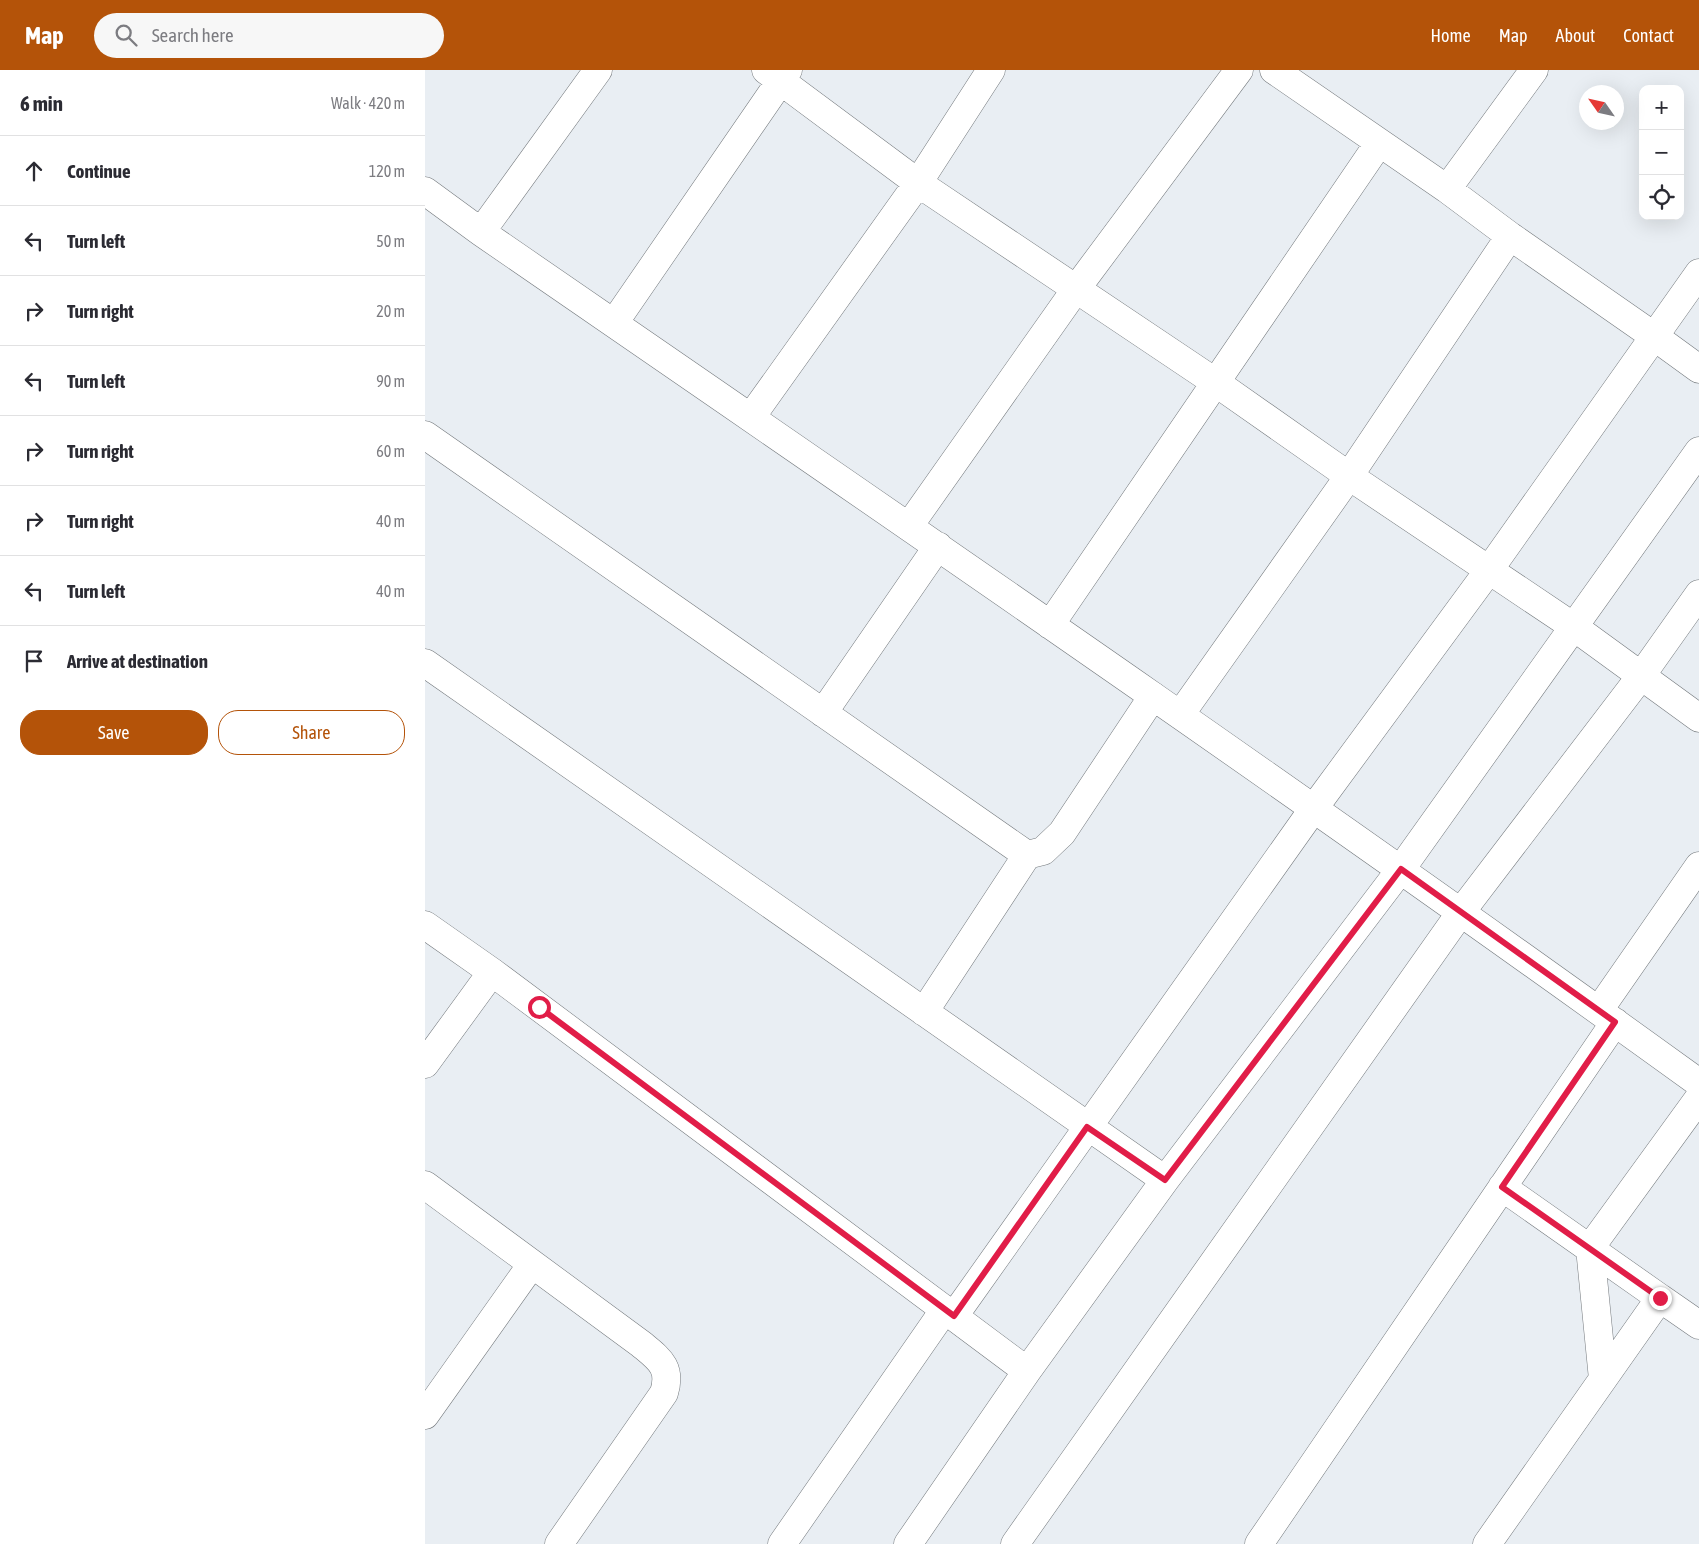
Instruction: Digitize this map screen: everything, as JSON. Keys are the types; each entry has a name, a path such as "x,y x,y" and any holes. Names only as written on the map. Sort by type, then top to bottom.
{"street":[{"path":"481,232 598,70"},
{"path":"751,418 918,183 991,70"},
{"path":"909,526 1076,289 1239,70"},
{"path":"1274,70 1447,189 1510,236 1655,336 1699,369"},
{"path":"1447,189 1534,70"},
{"path":"614,323 778,73 918,183 1575,627 1699,718"},
{"path":"1050,625 1379,144"},
{"path":"425,191 481,232 938,546 1314,808 1699,1083"},
{"path":"1181,715 1349,476 1510,236"},
{"path":"782,1544 949,1312 1087,1127 1314,808 1489,570 1699,273"},
{"path":"425,436 1027,855"},
{"path":"908,1544 1027,1371 1165,1180 1401,869 1699,451"},
{"path":"823,713 938,546"},
{"path":"1015,1544 1461,912 1641,676 1699,594"},
{"path":"425,663 1165,1180"},
{"path":"924,1012 1027,855 1043,851 1062,833 1153,696"},
{"path":"1259,1544 1502,1187 1699,866"},
{"path":"425,925 492,972 1027,1371"},
{"path":"425,1064 492,972"},
{"path":"1603,1379 1590,1248 1699,1098"},
{"path":"425,1185 641,1344 659,1360 667,1373 664,1393 559,1544"},
{"path":"1502,1187 1699,1326"},
{"path":"425,1415 532,1264"},
{"path":"1487,1544 1660,1298"}],"route":[{"path":"539,1007 954,1316 1087,1127 1165,1180 1401,869 1615,1022 1502,1187 1660,1298"}]}
